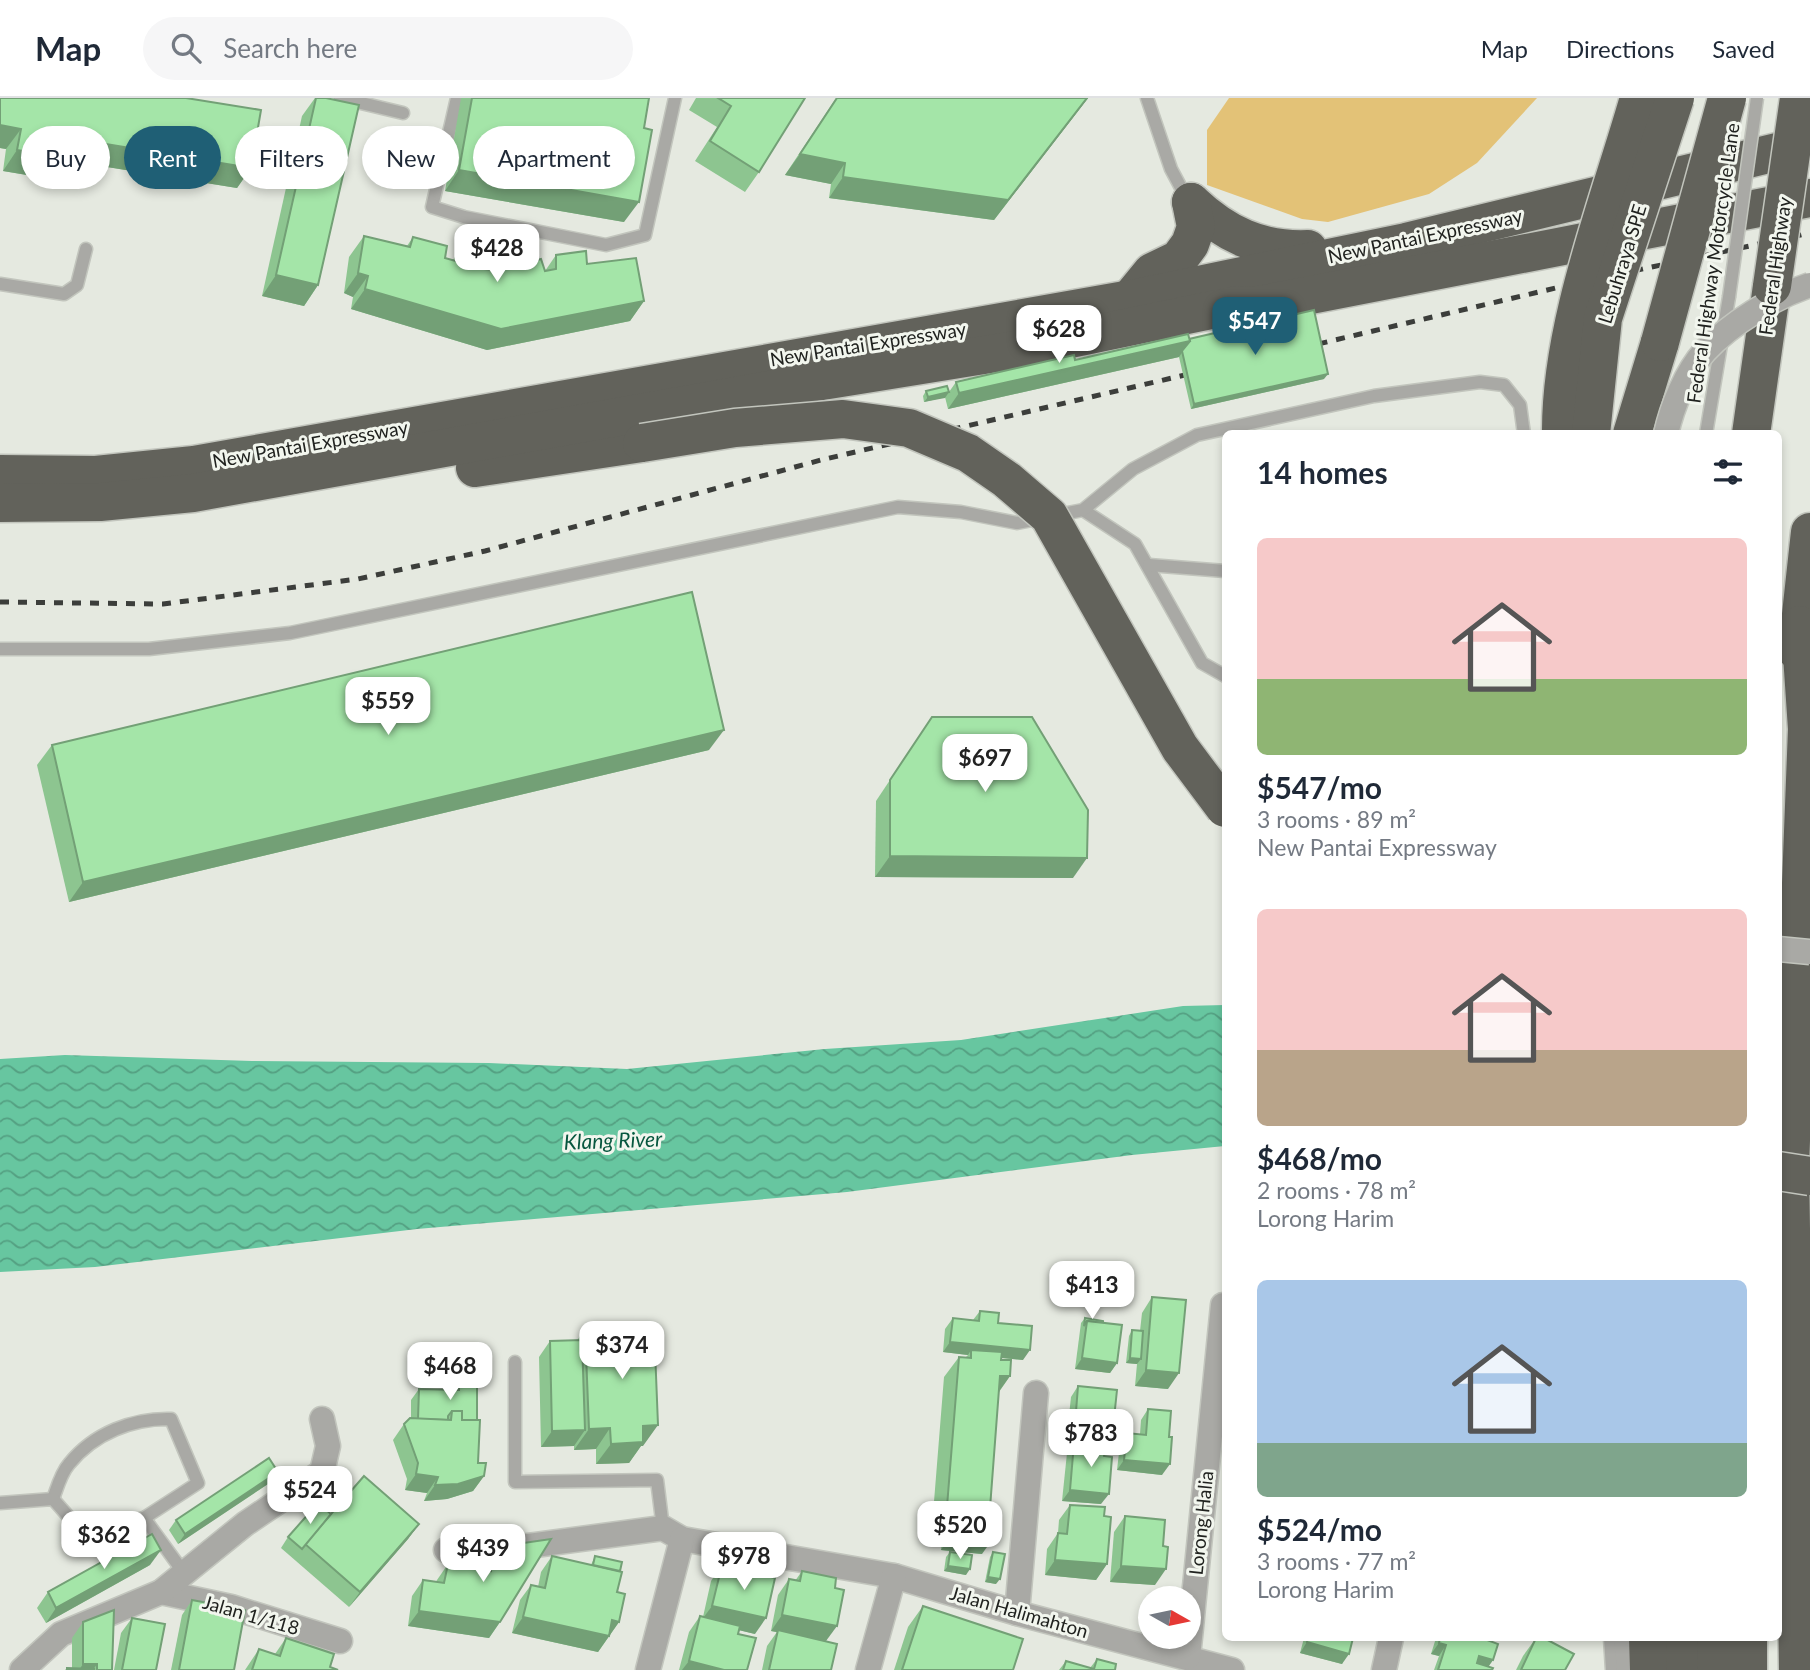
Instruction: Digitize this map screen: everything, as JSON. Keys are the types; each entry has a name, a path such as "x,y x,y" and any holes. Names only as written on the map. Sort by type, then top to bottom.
{"highway":[{"name":"Lebuhraya SPE","path":"1561,430 1561,399 1570,333 1640,98"},
{"name":"Lebuhraya SPE","path":"1591,430 1603,318 1675,98"},
{"path":"1633,430 1727,98"},
{"name":"Federal Highway","path":"1752,430 1799,98"},
{"name":"New Pantai Expressway","path":"0,474 96,475 194,465 1131,299 1406,242 1810,144"},
{"name":"New Pantai Expressway","path":"0,503 100,502 193,494 797,384 1027,348 1236,305 1267,303 1810,198"},
{"path":"1191,202 1212,222 1264,247 1305,249 1406,242"},
{"path":"1131,299 1152,272 1179,258 1190,244 1196,227 1191,202"},
{"path":"193,494 261,501 735,428 843,419 909,428 968,453 1007,480 1049,516 1180,748 1222,804"},
{"path":"1782,779 1810,532"},
{"path":"1798,1670 1790,1212 1793,1171 1794,996 1807,729 1800,625"},
{"path":"1794,996 1810,938"},
{"path":"1790,1212 1810,1312"},
{"path":"1642,1641 1643,1670"},
{"path":"1648,1641 1649,1670"},
{"path":"1668,1641 1670,1670"},
{"path":"1685,1641 1686,1670"},
{"path":"1716,1670 1717,1641"},
{"path":"1748,1641 1748,1670"}],"street":[{"path":"1667,430 1683,387 1705,352 1750,315 1810,285"},
{"path":"1782,949 1810,952"},
{"name":"Lorong Halia","path":"1188,1657 1222,1315"},
{"path":"1017,1613 1036,1394"},
{"path":"22,1670 61,1634 161,1592 245,1524 322,1472 328,1446 322,1419"},
{"path":"648,1670 672,1534"},
{"name":"Jalan Halimahton","path":"446,1550 483,1552 672,1534 894,1576 1017,1613 1232,1670"},
{"path":"868,1670 894,1576"},
{"name":"Jalan 1/118","path":"161,1592 231,1607 340,1641"},
{"path":"1384,1670 1390,1641"},
{"path":"1626,1641 1629,1670"}],"lane":[{"path":"340,98 403,113"},
{"path":"457,98 432,207 464,217 606,245 645,235 675,98"},
{"path":"1147,98 1171,169 1192,207 1191,202"},
{"name":"Federal Highway Motorcycle Lane","path":"1707,430 1729,297 1757,98"},
{"path":"0,284 64,294 77,285 86,248"},
{"path":"0,649 149,649 290,633 898,507 961,512 1017,523 1083,510 1133,469 1197,435 1374,396 1480,382 1504,385 1520,405 1523,430"},
{"path":"1083,510 1135,544 1202,663 1222,674"},
{"path":"1149,565 1222,571"},
{"path":"515,1362 515,1482 657,1480 672,1534"},
{"path":"150,1419 171,1419 198,1483 144,1518 83,1533 53,1499 68,1465 107,1431 150,1419"},
{"path":"0,1503 53,1499"},
{"path":"144,1518 184,1573"},
{"path":"1610,1641 1612,1670"}],"shaded area":[{"path":"1229,98 1537,98 1477,163 1429,194 1328,222 1302,219 1207,185 1207,130"}],"water":[{"name":"Klang River","path":"1222,1005 1222,1146 1132,1155 847,1192 417,1229 95,1267 0,1272 0,1059 65,1055 252,1061 489,1063 627,1069 825,1049 961,1040 1183,1006"}],"building":[{"path":"0,98 186,98 261,110 258,126 235,126 235,165 221,163 221,126 124,126 124,147 110,145 110,126 21,126 21,129 0,125"},
{"path":"316,98 359,105 348,153 348,126 310,126"},
{"path":"472,98 649,98 644,128 652,130 639,202 566,189 635,189 635,126 473,126 473,172 459,170"},
{"path":"718,98 805,98 759,172 710,141 731,106"},
{"path":"837,98 1087,98 1008,200 843,177 845,163 800,154"},
{"path":"21,129 21,151 17,150"},
{"path":"295,189 340,189 318,285 276,275"},
{"path":"364,236 410,247 413,237 447,246 445,258 459,262 459,251 486,259 485,269 501,270 541,259 545,271 556,269 556,255 586,251 587,264 636,258 644,301 501,329 365,289 368,276 358,273"},
{"path":"1314,310 1328,374 1194,404 1182,351 1189,339"},
{"path":"1188,334 1190,341 959,393 956,382 1074,355 1075,360"},
{"path":"947,386 949,392 928,397 926,391"},
{"path":"692,592 724,730 83,882 52,745"},
{"path":"932,717 1032,717 1088,810 1087,858 890,856 890,780"},
{"path":"1152,1297 1186,1300 1179,1373 1146,1370"},
{"path":"980,1311 999,1313 998,1323 1032,1326 1030,1350 950,1342 953,1318 979,1321"},
{"path":"1085,1318 1103,1323 1087,1321 1084,1326"},
{"path":"1087,1321 1122,1325 1117,1363 1082,1358"},
{"path":"654,1325 658,1425 643,1426 643,1442 611,1444 610,1428 589,1429 585,1328"},
{"path":"1132,1330 1143,1331 1141,1359 1130,1358"},
{"path":"582,1340 585,1430 552,1431 550,1341"},
{"path":"971,1350 1002,1352 1001,1360 1011,1360 1010,1376 1000,1376 990,1508 998,1508 997,1533 955,1530 956,1519 946,1519 959,1357 971,1358"},
{"path":"459,1378 477,1378 477,1420 462,1420 462,1411 452,1411 448,1420 418,1419 419,1389 459,1390"},
{"path":"1078,1386 1117,1390 1113,1428 1075,1424"},
{"path":"1148,1409 1171,1411 1170,1464 1124,1460 1127,1433 1146,1435"},
{"path":"452,1411 462,1411 462,1420 480,1420 478,1463 486,1463 484,1476 458,1484 435,1485 438,1477 416,1474 418,1463 404,1424 410,1418 451,1420"},
{"path":"1074,1443 1106,1446 1104,1456 1112,1457 1109,1494 1070,1490"},
{"path":"269,1458 278,1472 185,1534 176,1520"},
{"path":"364,1476 419,1524 360,1592 305,1544"},
{"path":"318,1503 331,1514 302,1549 288,1537"},
{"path":"1070,1505 1105,1507 1104,1516 1111,1517 1107,1564 1055,1560 1058,1533 1067,1534"},
{"path":"1125,1516 1165,1520 1163,1546 1168,1547 1166,1569 1121,1566"},
{"path":"152,1534 161,1550 56,1608 48,1592"},
{"path":"551,1539 500,1622 419,1611 423,1580 444,1583 448,1564 491,1571 490,1548"},
{"path":"950,1552 972,1555 970,1569 948,1566"},
{"path":"993,1552 1005,1554 1000,1579 988,1577"},
{"path":"552,1556 622,1572 617,1592 625,1594 619,1622 612,1620 609,1636 523,1617 531,1585 545,1588"},
{"path":"595,1556 622,1562 620,1571 593,1565"},
{"path":"722,1565 775,1578 766,1618 712,1606"},
{"path":"802,1571 836,1578 835,1588 844,1590 837,1626 782,1615 789,1579 800,1581"},
{"path":"192,1600 245,1610 234,1670 179,1670"},
{"path":"923,1606 1023,1639 1013,1670 902,1670"},
{"path":"114,1610 112,1670 97,1670 97,1664 83,1664 83,1622"},
{"path":"700,1616 740,1626 738,1634 756,1638 747,1670 724,1670 689,1661"},
{"path":"132,1618 165,1624 156,1670 122,1670"},
{"path":"778,1630 837,1644 831,1670 769,1670"},
{"path":"286,1638 334,1654 330,1667 338,1670 252,1670 259,1649 280,1656"},
{"path":"1307,1641 1352,1641 1349,1654"},
{"path":"1490,1641 1498,1644 1493,1660 1479,1656 1477,1663 1493,1668 1438,1670 1446,1645 1439,1643"},
{"path":"1535,1641 1550,1641 1574,1654 1565,1670 1521,1670"},
{"path":"1097,1659 1116,1664 1115,1670 1063,1670 1066,1661 1094,1669"},
{"path":"94,1669 94,1670 67,1670"}],"railway":[{"path":"1301,348 1577,283 1810,233"},
{"path":"0,602 163,604 358,579 485,551 821,460 1202,371"}]}
